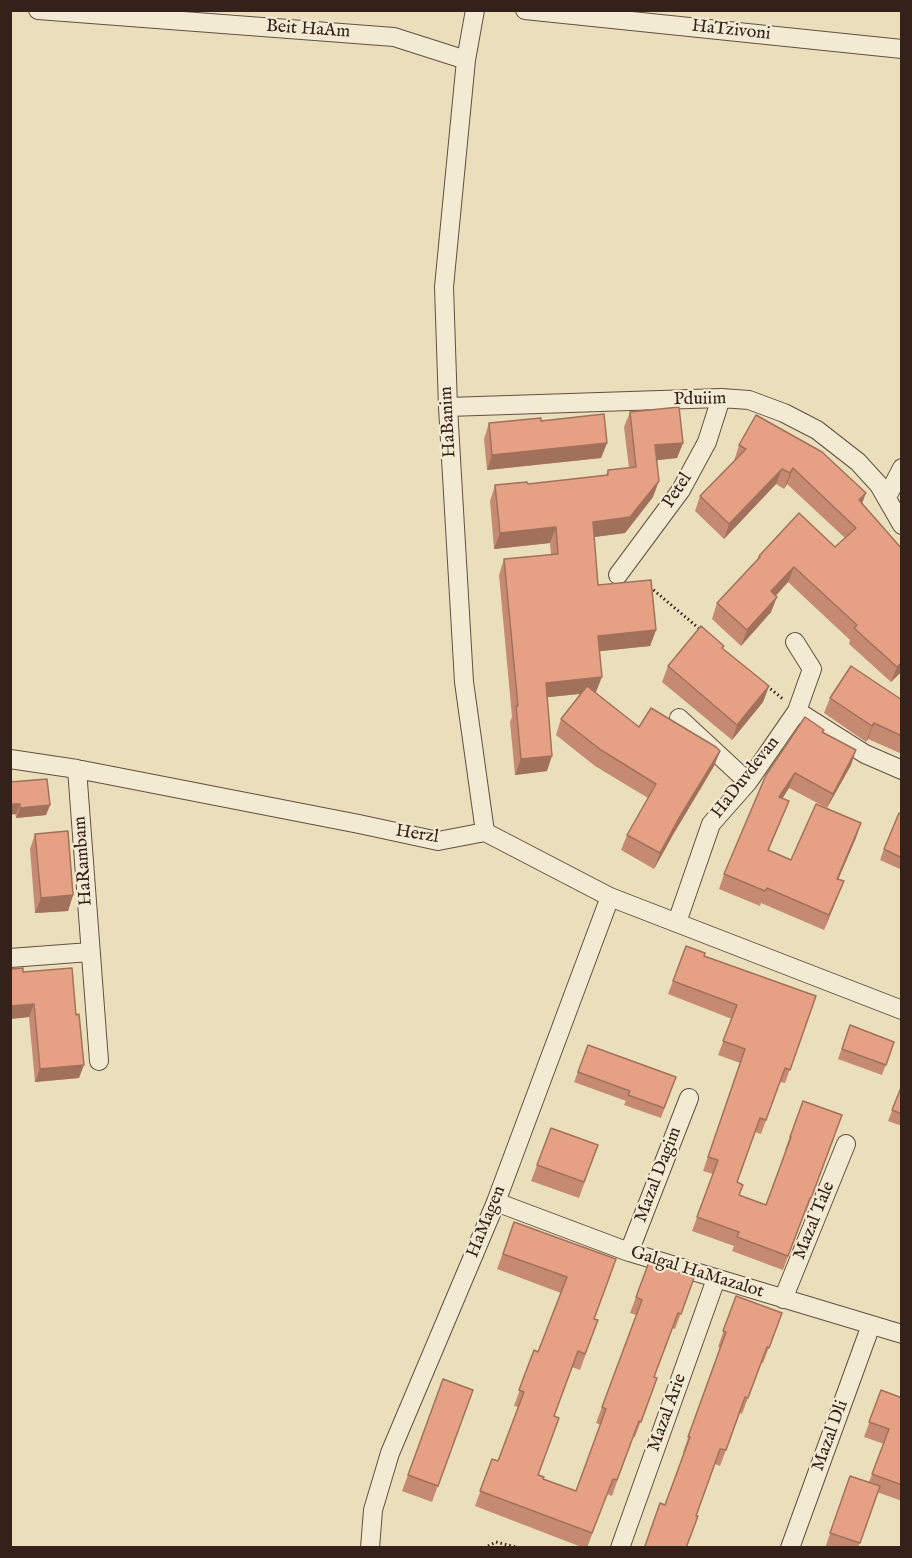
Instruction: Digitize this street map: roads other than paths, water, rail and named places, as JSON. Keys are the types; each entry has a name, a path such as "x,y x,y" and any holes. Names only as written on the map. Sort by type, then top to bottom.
{"street":[{"name":"Beit HaAm","path":"38,10 394,37 466,60"},
{"name":"HaBanim","path":"475,10 466,60 444,287 448,407 464,682 485,832"},
{"name":"HaTzivoni","path":"525,10 902,49"},
{"name":"Pduiim","path":"448,407 721,398 748,400 784,412 817,430 858,462 879,485 902,525"},
{"name":"Petel","path":"618,575 681,490 707,442 721,398"},
{"path":"887,497 902,468"},
{"name":"HaDuvdevan","path":"677,922 711,824 748,782 797,711 813,669 795,642"},
{"path":"797,711 865,754 902,770"},
{"path":"679,718 748,782"},
{"name":"Herzl","path":"10,759 77,770 438,841 485,832"},
{"name":"HaRambam","path":"77,770 99,1061"},
{"path":"485,832 610,897 902,1010"},
{"name":"HaMagen","path":"370,1548 373,1510 390,1453 496,1202 610,897"},
{"path":"10,958 90,952"},
{"name":"Mazal Dagim","path":"629,1252 689,1098"},
{"name":"Mazal Tale","path":"783,1299 846,1144"},
{"name":"Galgal HaMazalot","path":"496,1202 629,1252 902,1334"},
{"name":"Mazal Arie","path":"620,1548 716,1279"},
{"name":"Mazal Dli","path":"790,1548 871,1325"}]}
